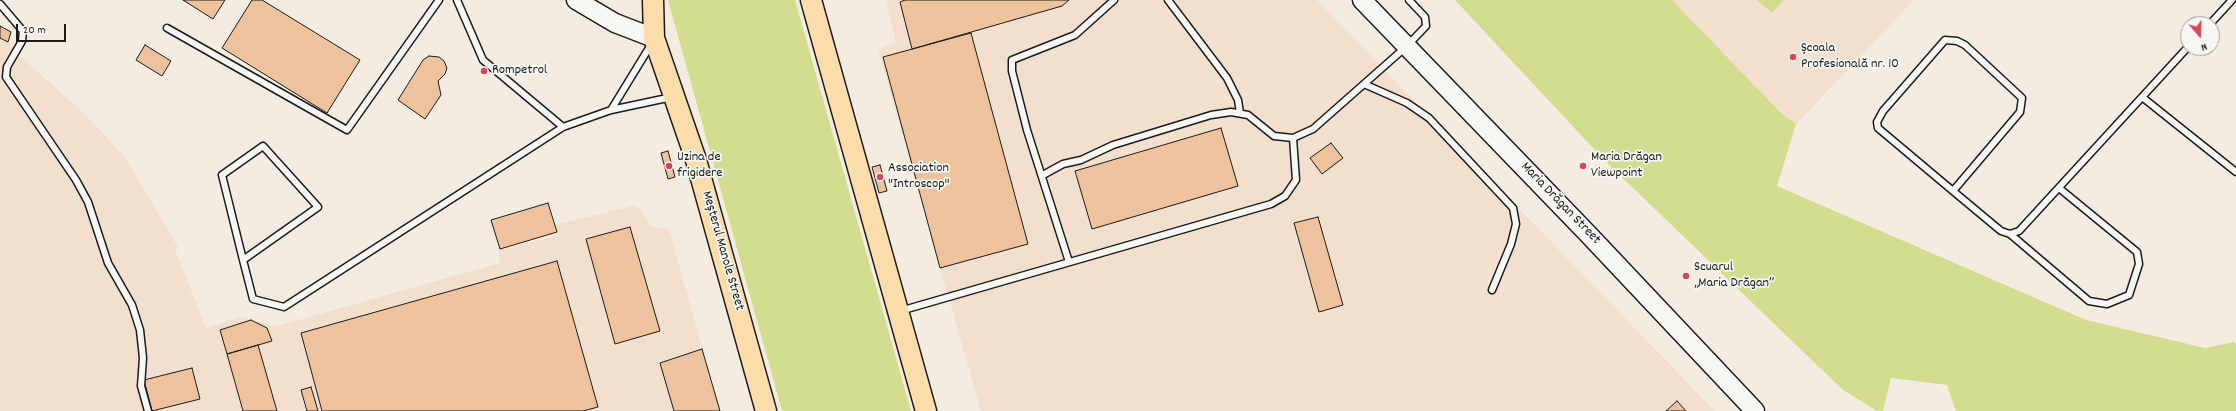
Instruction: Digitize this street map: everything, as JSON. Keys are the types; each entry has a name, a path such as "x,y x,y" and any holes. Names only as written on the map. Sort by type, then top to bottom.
{"main road":[{"path":"576,0 615,23 654,38"},
{"name":"Meșterul Manole Street","path":"653,0 654,38 696,160 766,411"},
{"path":"811,0 926,411"},
{"name":"Maria Drăgan Street","path":"1362,0 1589,234 1755,411"}],"lane":[{"path":"167,28 348,130 439,0"},
{"path":"457,0 483,60 563,127"},
{"path":"1069,262 1043,175 1027,130 1012,71 1012,60 1075,35 1114,0"},
{"path":"1168,0 1227,78 1238,100 1240,113"},
{"path":"1043,175 1063,164 1081,160 1114,145 1211,115 1230,112 1248,114 1274,136 1293,138 1313,129 1407,46 1426,26 1427,21 1409,0"},
{"path":"2217,16 2232,0"},
{"path":"0,4 18,22 23,31 22,41 7,67 6,77 76,180 88,202 108,263 132,305 140,330 143,358 141,386 148,411"},
{"path":"611,110 654,38"},
{"path":"1953,191 2020,112 2022,98 1964,45 1957,41 1945,40 1883,111 1877,122 1878,128 1953,191 2001,231 2010,234 2089,300 2107,304 2129,295 2139,264 2137,252 2058,188"},
{"path":"2010,234 2019,231 2180,56"},
{"path":"1364,84 1407,103 1429,118 1513,208 1516,224 1513,237 1492,290"},
{"path":"243,260 318,207 263,146 222,175 243,260 253,299 284,307 563,127 611,110 675,96"},
{"path":"2142,97 2236,172"},
{"path":"897,311 1271,204 1286,196 1296,180 1293,138"}],"shaded area":[{"path":"886,0 1317,0 1715,411 981,411 878,49 896,43"},
{"name":"Școala Profesională nr. 10","path":"1672,0 1914,0 1796,124 1782,114"},
{"path":"0,38 8,42 21,57 85,114 124,156 178,247 175,249 206,328 240,317 277,326 500,263 498,250 557,236 555,225 633,206 641,210 650,226 669,229 720,411 0,411"}],"green space":[{"path":"668,0 795,0 911,411 782,411"},
{"path":"1455,0 1672,0 1782,114 1796,124 1777,186 2086,320 2205,348 2234,342 2236,344 2236,411 1956,411 1947,385 1891,378 1883,411 1877,411 1843,390 1606,162"},
{"path":"1757,0 1783,0 1772,13"}],"building":[{"path":"183,0 225,0 213,19"},
{"path":"252,0 262,0 360,60 327,113 222,48"},
{"path":"905,0 1069,0 1062,6 912,49 900,2"},
{"path":"0,26 11,32 8,42 0,38"},
{"path":"971,33 1028,244 940,268 883,57"},
{"path":"145,45 171,61 162,76 136,60"},
{"path":"429,56 439,57 444,61 447,68 445,74 438,81 441,95 425,119 398,100 423,60"},
{"path":"1221,128 1238,186 1092,229 1075,171"},
{"path":"1331,143 1343,158 1322,174 1310,158"},
{"path":"668,151 675,177 668,179 661,153"},
{"path":"880,165 887,191 879,193 872,167"},
{"path":"548,203 557,232 500,249 491,220"},
{"path":"1318,217 1343,305 1319,312 1294,223"},
{"path":"630,227 660,331 615,344 586,239"},
{"path":"557,261 598,407 583,411 322,411 301,333"},
{"path":"251,320 267,328 272,341 227,354 220,330"},
{"path":"258,345 277,411 243,411 227,354"},
{"path":"702,349 720,411 674,411 660,363"},
{"path":"192,368 200,399 152,411 144,380"},
{"path":"311,387 318,411 307,411 301,390"},
{"path":"1677,401 1686,411 1666,411"}],"place":[{"name":"Școala Profesională nr. 10","path":"1793,57"},
{"name":"Rompetrol","path":"484,71"},
{"name":"Uzina de frigidere","path":"669,166"},
{"name":"Maria Drăgan Viewpoint","path":"1583,166"},
{"name":"Association \"Introscop\"","path":"880,177"},
{"name":"Scuarul „Maria Drăgan”","path":"1686,276"}]}
